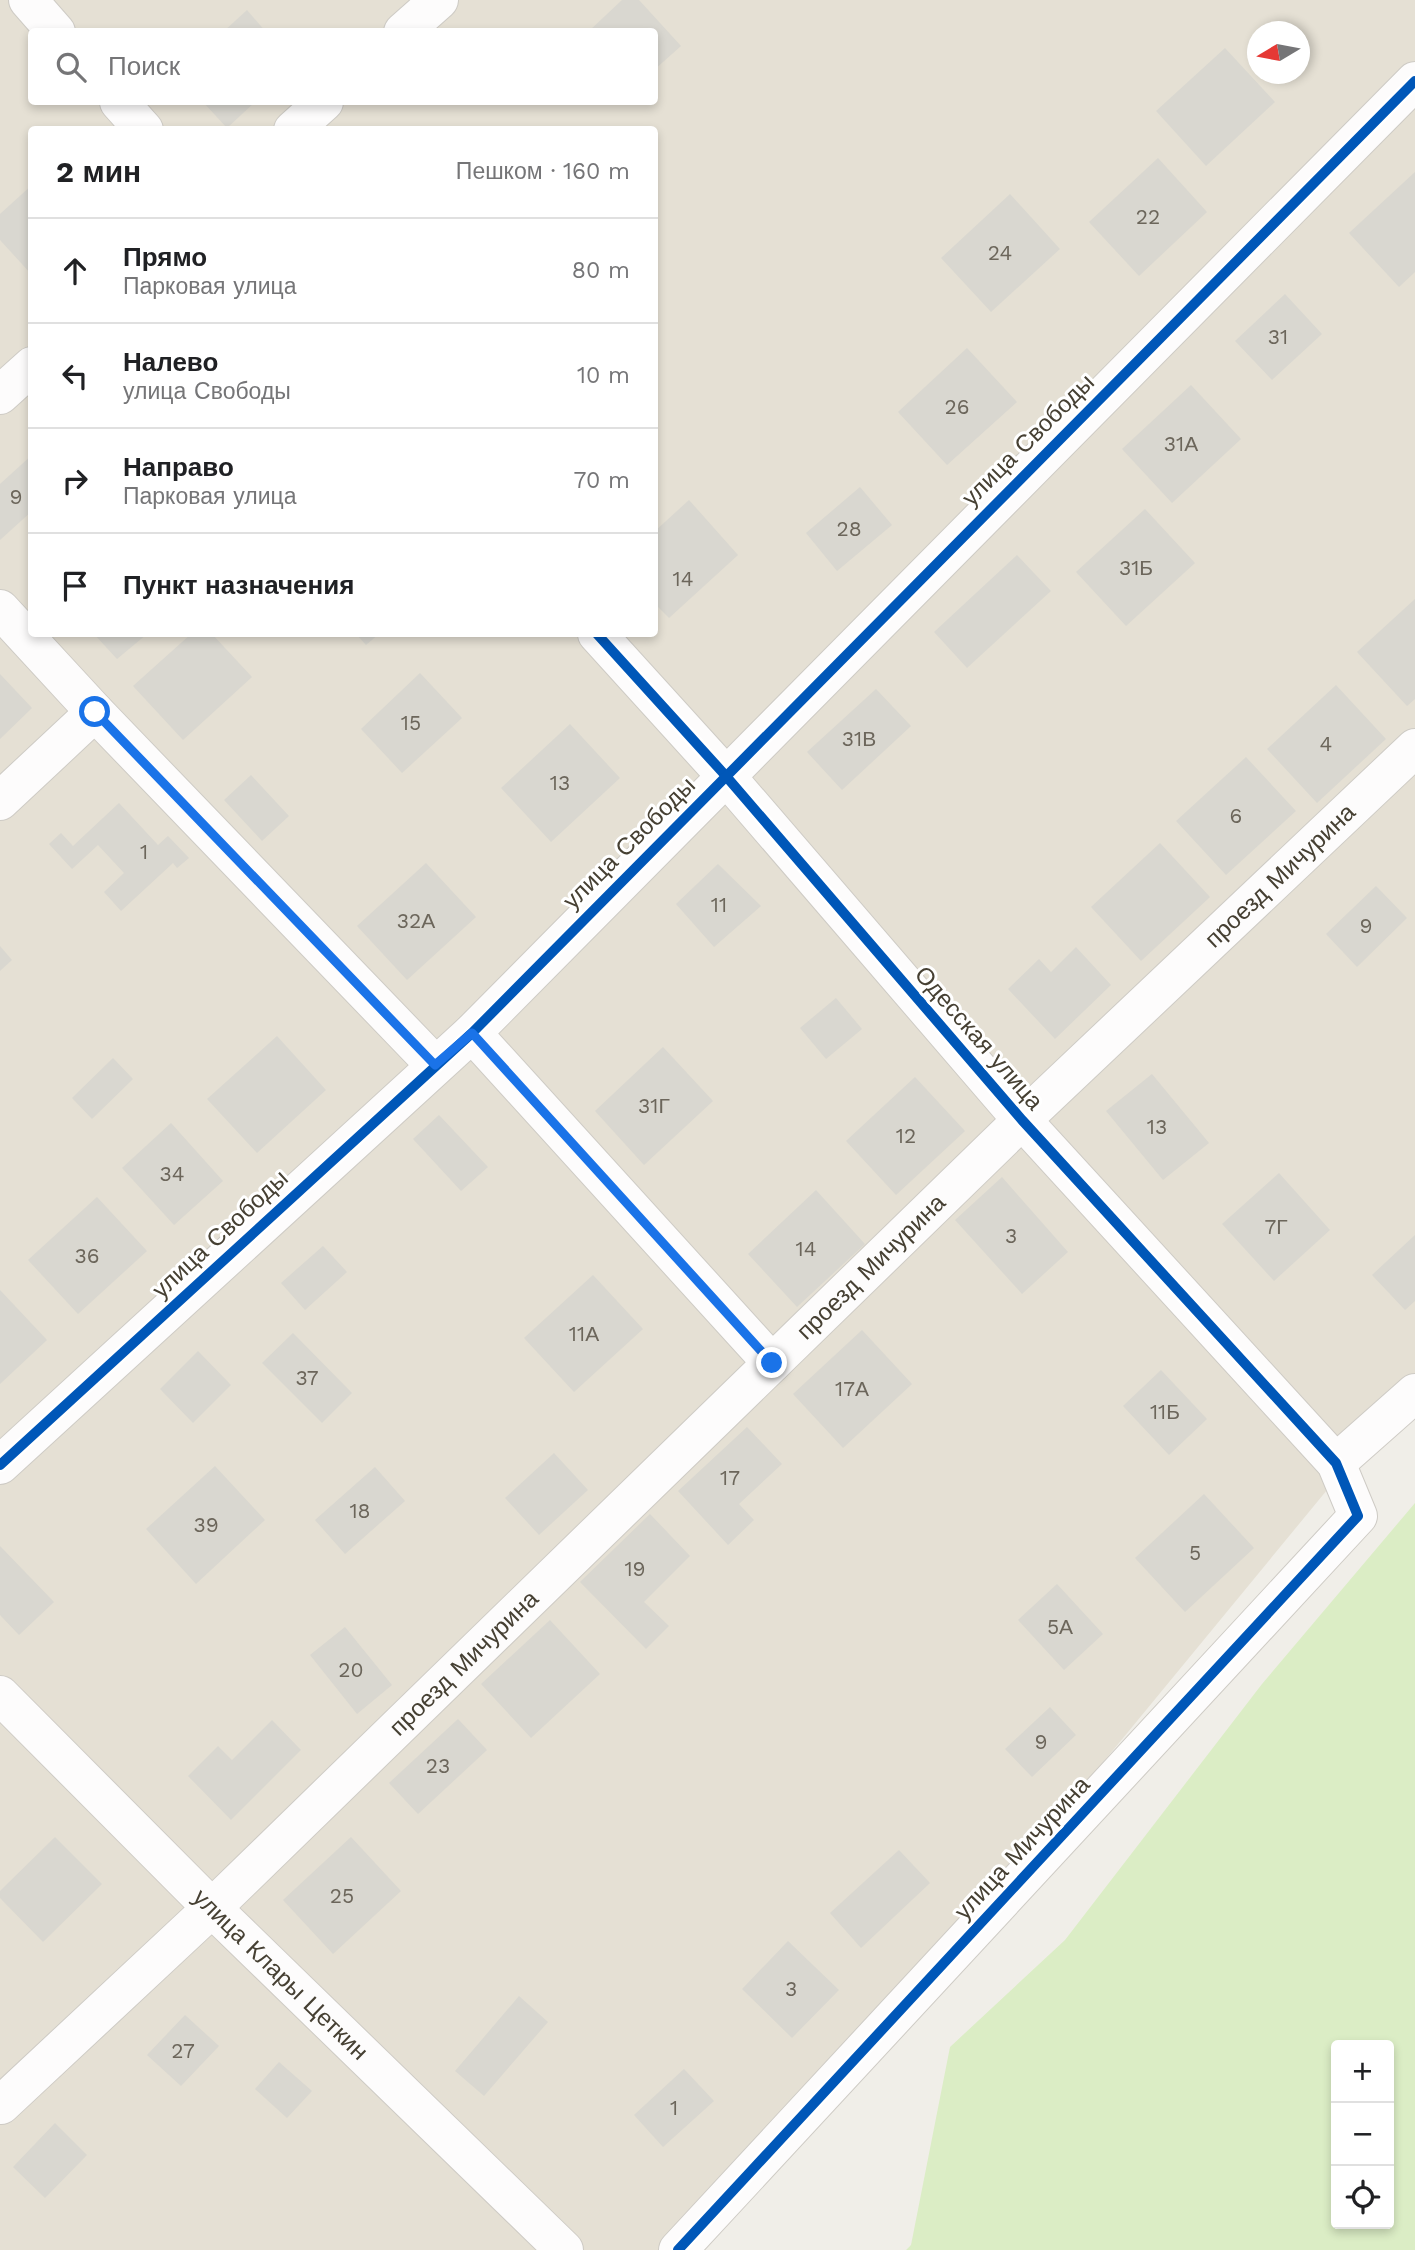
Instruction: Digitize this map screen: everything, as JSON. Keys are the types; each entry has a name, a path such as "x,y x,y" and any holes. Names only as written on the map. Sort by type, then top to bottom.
{"street":[{"path":"28,0 52,28"},
{"path":"408,28 439,0"},
{"name":"улица Свободы","path":"0,1465 472,1033 1415,80"},
{"path":"122,105 140,126"},
{"path":"297,126 321,105"},
{"path":"0,395 28,370"},
{"path":"0,609 95,712 435,1065"},
{"name":"Одесская улица","path":"600,637 725,775 1022,1119 1336,1463"},
{"path":"0,801 95,712"},
{"name":"проезд Мичурина","path":"1,2105 212,1908 1022,1119 1415,748"},
{"path":"472,1033 772,1363"},
{"path":"1336,1463 1415,1393"},
{"name":"улица Мичурина","path":"678,2250 1358,1516 1336,1463"},
{"name":"улица Клары Цеткин","path":"0,1695 212,1908 564,2250"}],"shaded area":[{"path":"0,0 1415,0 1415,1383 702,2250 0,2250"}],"green space":[{"path":"1415,1503 1415,2250 906,2250 911,2245 950,2047 1065,1940 1262,1684"}],"building":[{"path":"622,0 639,0 681,46 658,66 658,28 592,28"},
{"path":"247,10 263,28 227,28"},
{"path":"1225,48 1247,72 1247,84 1258,84 1275,102 1206,166 1156,111"},
{"path":"206,105 252,105 229,126 225,126"},
{"path":"1158,158 1207,212 1139,276 1089,222"},
{"path":"1415,172 1415,272 1399,287 1349,233"},
{"path":"28,189 28,271 0,240 0,214"},
{"path":"1010,194 1060,249 991,312 941,258"},
{"path":"1285,294 1322,334 1272,380 1235,341"},
{"path":"967,348 1017,402 947,465 898,412"},
{"path":"1191,385 1241,439 1172,503 1122,449"},
{"path":"28,459 28,515 0,540 0,484"},
{"path":"860,487 892,525 837,571 806,533"},
{"path":"689,500 738,555 669,618 658,607 658,528"},
{"path":"1145,509 1195,563 1126,626 1076,572"},
{"path":"1017,555 1051,591 967,668 934,632"},
{"path":"1415,599 1415,699 1407,706 1357,652"},
{"path":"97,637 143,637 117,659"},
{"path":"188,637 215,637 252,677 183,740 133,686"},
{"path":"359,637 375,637 366,645"},
{"path":"420,673 462,718 402,773 361,729"},
{"path":"0,674 32,708 0,739"},
{"path":"1336,685 1386,739 1317,803 1267,749"},
{"path":"876,689 911,726 842,790 807,752"},
{"path":"570,724 620,778 551,842 501,788"},
{"path":"1246,757 1296,811 1226,875 1176,821"},
{"path":"251,775 289,816 262,841 224,800"},
{"path":"119,803 158,845 168,836 189,858 177,868 173,863 121,911 104,892 124,873 98,845 72,869 49,844 61,833 73,846"},
{"path":"1160,843 1210,897 1141,961 1091,907"},
{"path":"426,863 476,917 407,980 357,926"},
{"path":"718,864 761,906 714,947 676,904"},
{"path":"1376,886 1407,918 1357,967 1326,934"},
{"path":"0,946 12,960 0,971"},
{"path":"1076,947 1111,985 1055,1039 1008,989 1039,959 1051,972"},
{"path":"836,998 862,1029 826,1059 800,1028"},
{"path":"277,1036 326,1090 257,1153 207,1099"},
{"path":"663,1047 713,1101 644,1165 595,1111"},
{"path":"113,1058 133,1079 92,1119 72,1098"},
{"path":"1152,1074 1209,1143 1163,1180 1106,1111"},
{"path":"915,1077 965,1131 896,1195 846,1141"},
{"path":"439,1115 488,1167 461,1191 413,1139"},
{"path":"171,1123 223,1181 174,1225 122,1168"},
{"path":"1279,1173 1330,1230 1274,1281 1222,1224"},
{"path":"1002,1177 1068,1252 1022,1294 955,1220"},
{"path":"816,1190 865,1244 797,1307 748,1254"},
{"path":"97,1197 147,1251 78,1314 28,1260"},
{"path":"1415,1235 1415,1301 1405,1310 1372,1275"},
{"path":"323,1246 347,1272 305,1310 281,1283"},
{"path":"593,1275 643,1329 574,1392 524,1338"},
{"path":"0,1290 47,1340 0,1384"},
{"path":"862,1330 912,1384 843,1448 793,1394"},
{"path":"293,1333 352,1393 322,1423 262,1363"},
{"path":"198,1351 231,1385 193,1423 160,1389"},
{"path":"1161,1370 1207,1419 1169,1455 1123,1406"},
{"path":"747,1427 782,1464 739,1504 754,1520 728,1545 678,1491"},
{"path":"554,1453 588,1490 539,1535 505,1498"},
{"path":"215,1466 265,1520 196,1584 146,1529"},
{"path":"375,1467 405,1501 345,1554 315,1520"},
{"path":"1204,1494 1254,1548 1185,1612 1135,1558"},
{"path":"650,1514 690,1556 644,1602 669,1626 646,1649 580,1582"},
{"path":"0,1546 54,1602 19,1635 0,1615"},
{"path":"1057,1584 1103,1634 1064,1670 1018,1620"},
{"path":"550,1620 600,1674 531,1738 481,1684"},
{"path":"345,1627 392,1685 357,1714 310,1655"},
{"path":"1050,1707 1076,1735 1032,1777 1005,1749"},
{"path":"458,1719 487,1750 418,1814 389,1783"},
{"path":"272,1720 301,1750 231,1820 188,1776 218,1746 232,1760"},
{"path":"55,1837 102,1884 43,1942 0,1898 0,1891"},
{"path":"351,1837 401,1891 333,1954 283,1900"},
{"path":"899,1850 930,1883 861,1948 830,1913"},
{"path":"788,1941 839,1990 792,2038 742,1989"},
{"path":"519,1996 548,2022 484,2096 455,2071"},
{"path":"185,2015 219,2046 181,2086 147,2055"},
{"path":"279,2062 312,2091 287,2118 255,2089"},
{"path":"684,2069 714,2101 663,2147 634,2115"},
{"path":"55,2123 87,2155 45,2198 13,2167"}],"cycle path":[{"path":"0,1465 472,1033 1415,81"},
{"path":"600,637 725,775 1022,1120 1336,1463 1358,1516 678,2250"}],"route":[{"path":"95,712 435,1065 472,1033 772,1363"}]}
